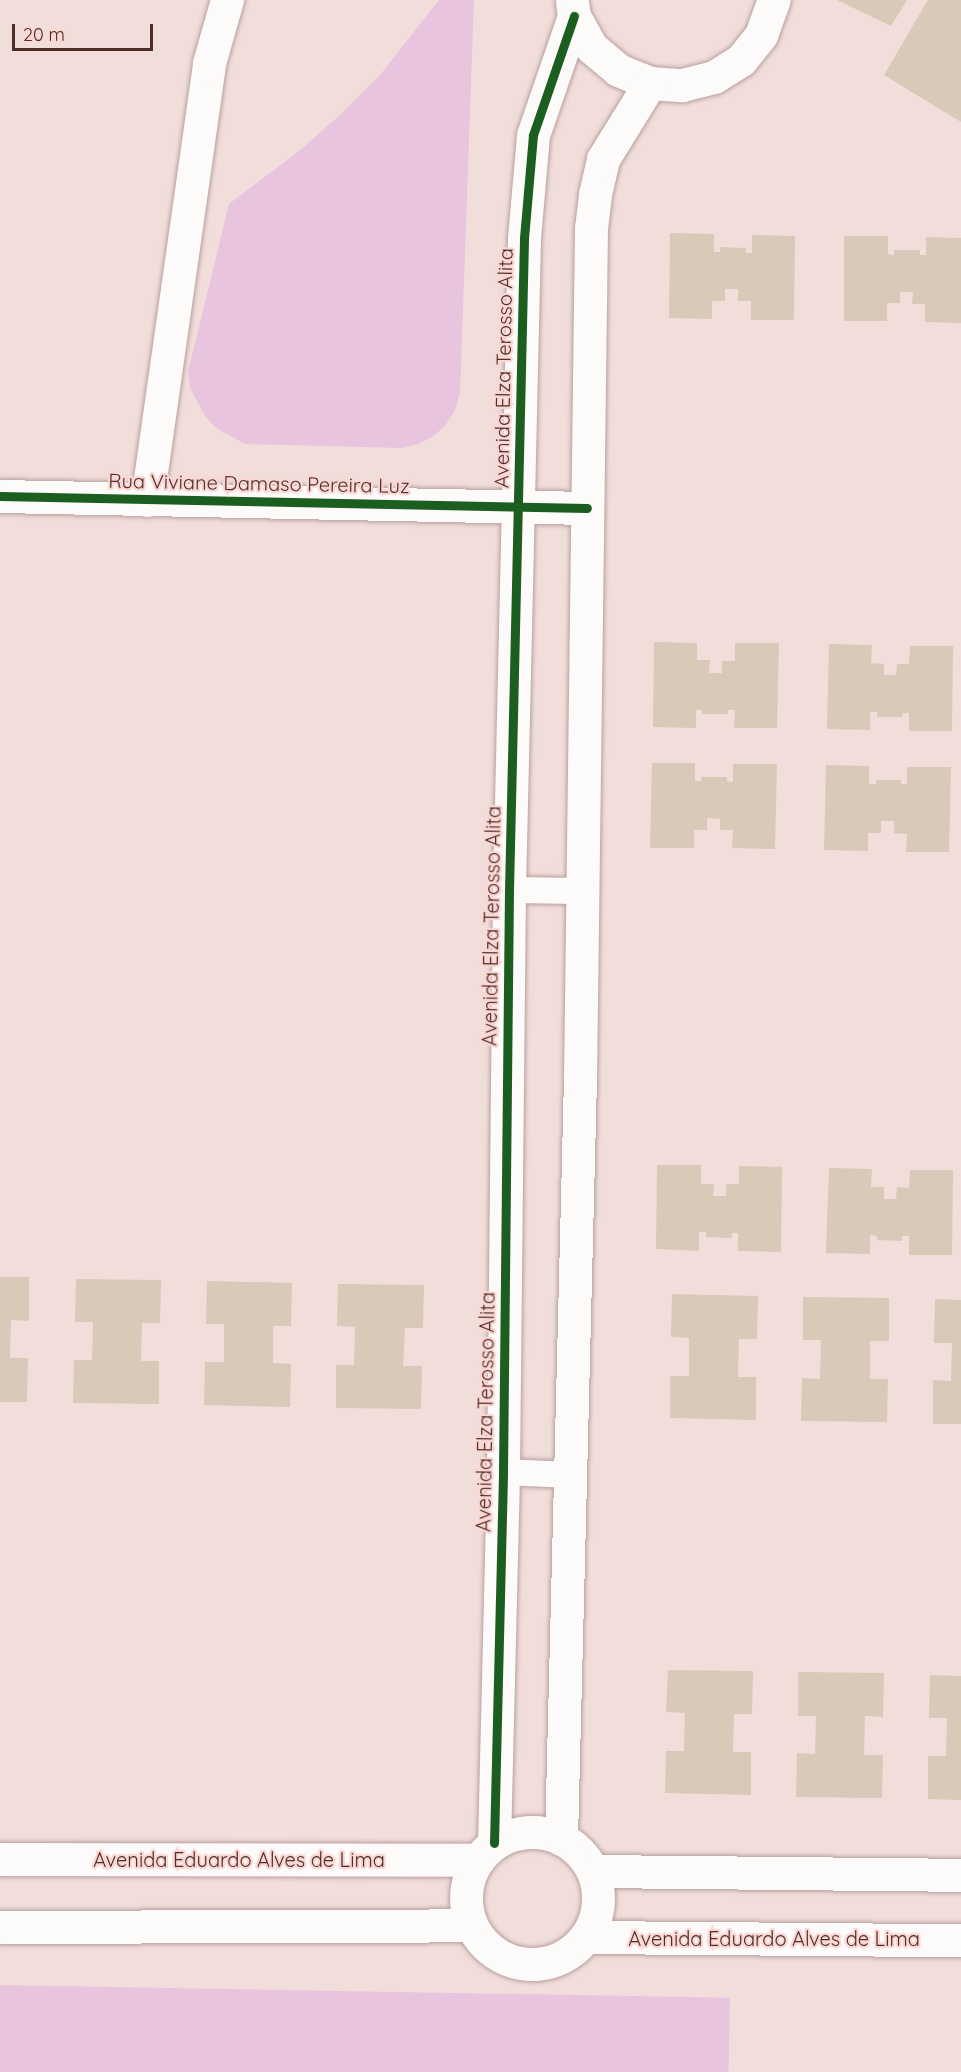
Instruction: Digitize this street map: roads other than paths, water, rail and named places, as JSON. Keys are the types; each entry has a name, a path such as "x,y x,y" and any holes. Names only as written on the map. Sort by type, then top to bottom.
{"street":[{"path":"147,500 209,63 227,0"},
{"path":"573,8 591,47 618,70 650,83 682,85 714,77 741,60 761,35 774,0"},
{"name":"Avenida Elza Terosso Alita","path":"486,1852 503,1472 509,890 524,238 533,135 573,8"},
{"path":"561,1839 572,1474 591,228 595,194 603,159 650,83"},
{"name":"Rua Viviane Damaso Pereira Luz","path":"0,496 518,504 587,508"},
{"path":"538,1833 561,1839 580,1852 592,1871 598,1893 596,1916 586,1937 569,1953 549,1963 525,1964 503,1958 484,1945 471,1925 465,1904 468,1881 486,1852 515,1834 538,1833"},
{"name":"Avenida Eduardo Alves de Lima","path":"0,1859 486,1852"},
{"path":"592,1871 961,1875"},
{"path":"0,1927 471,1925"},
{"name":"Avenida Eduardo Alves de Lima","path":"586,1937 961,1940"}],"lane":[{"path":"509,890 582,891"},
{"path":"503,1472 572,1474"}]}
